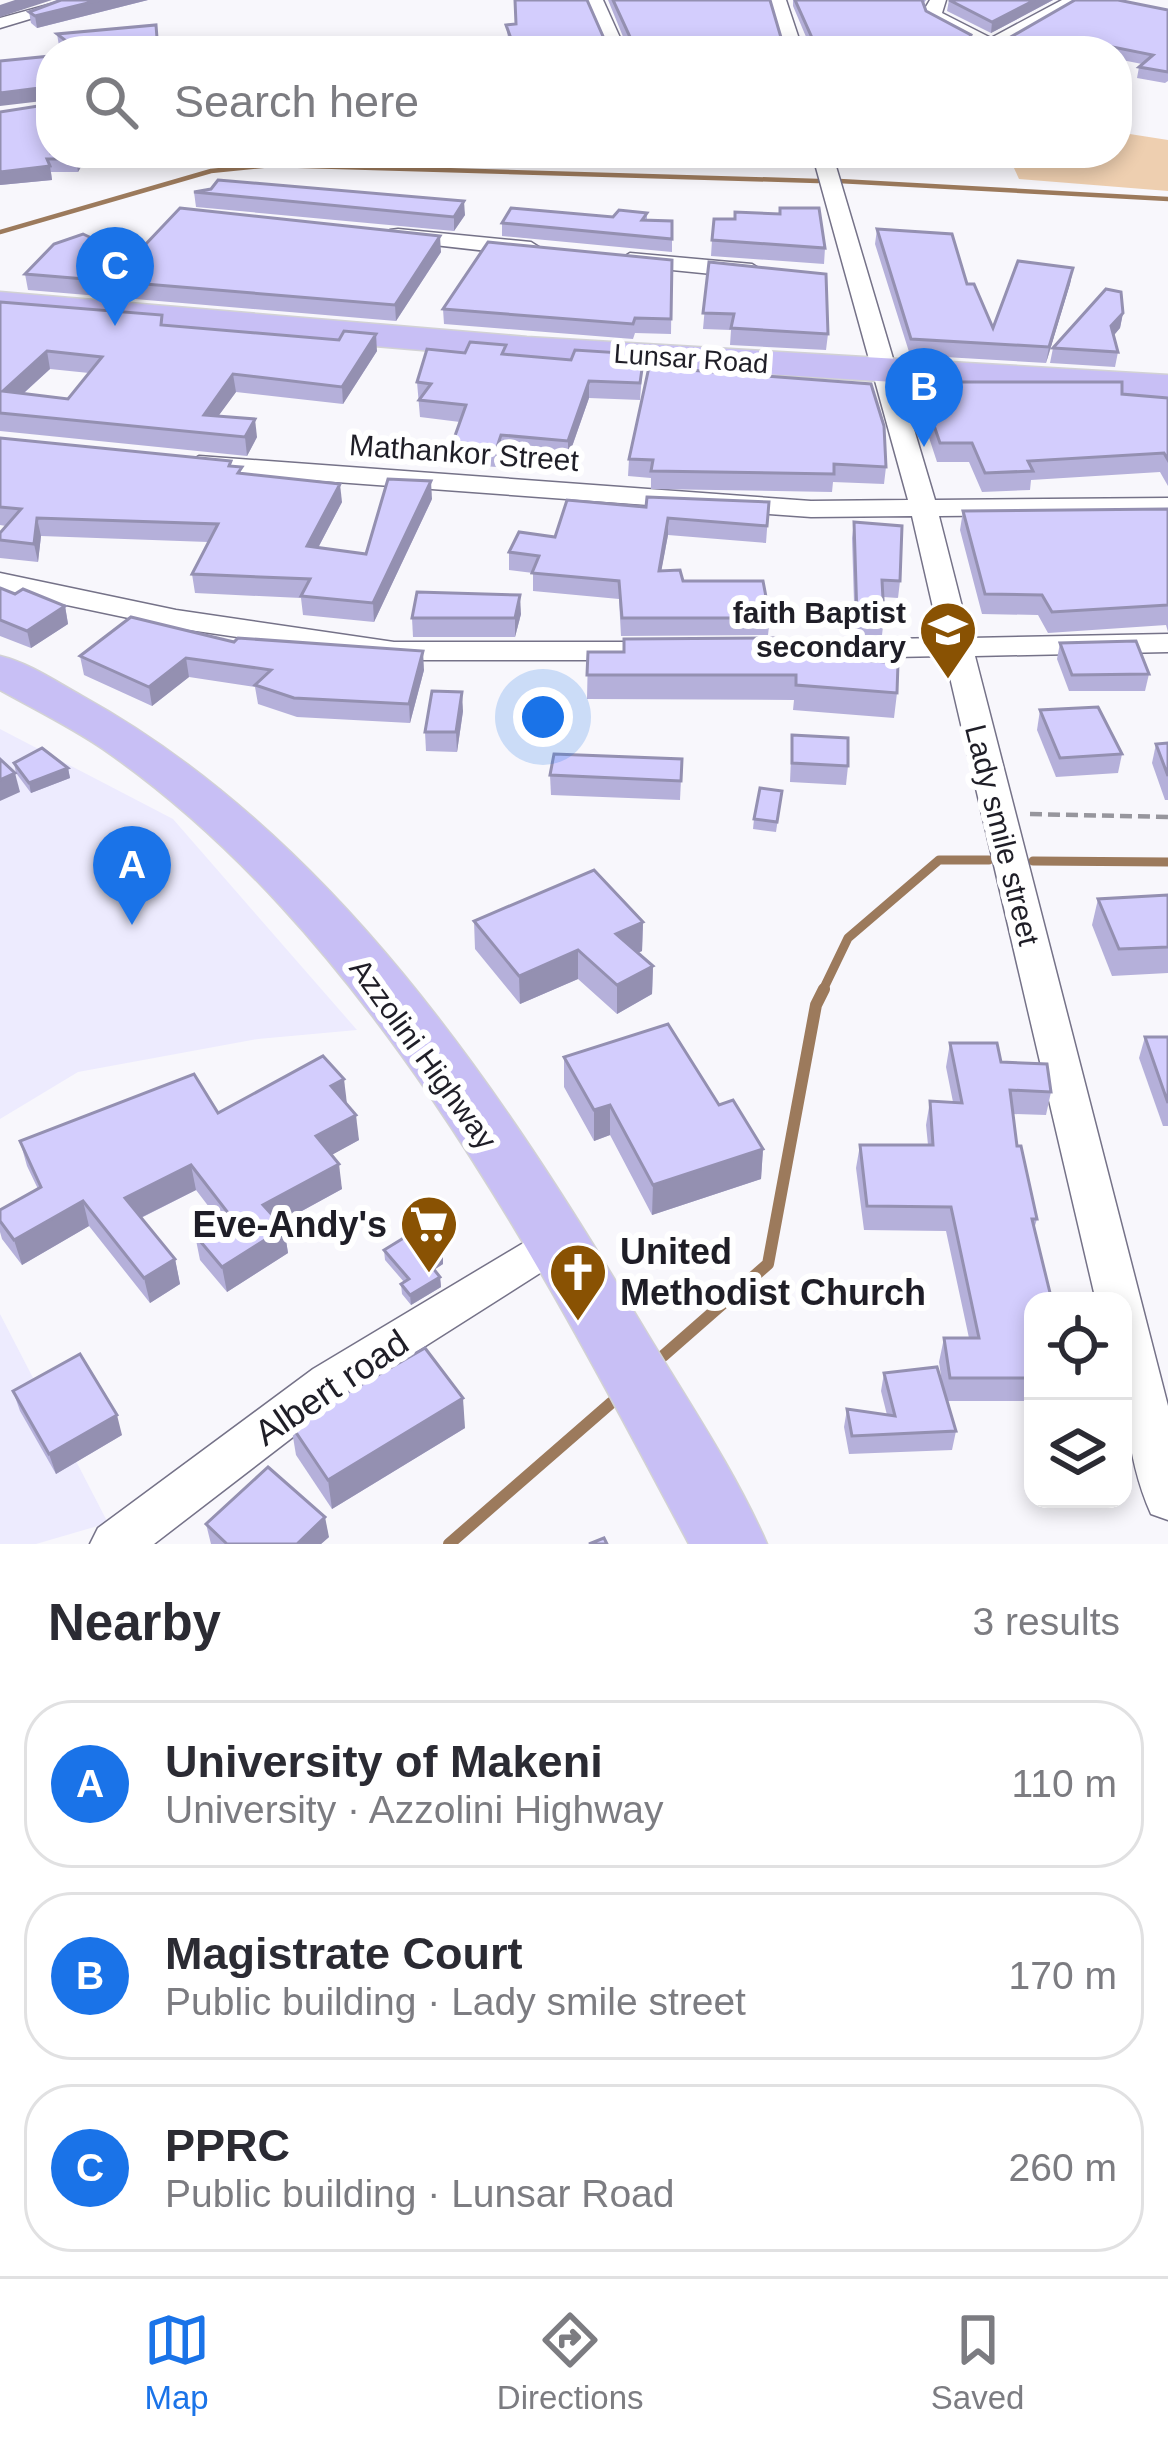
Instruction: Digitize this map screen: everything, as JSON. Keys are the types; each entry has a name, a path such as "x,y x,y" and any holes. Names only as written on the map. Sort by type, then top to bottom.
{"main road":[{"name":"Lunsar Road","path":"0,302 435,342 1168,387"},
{"name":"Azzolini Highway","path":"0,670 80,713 138,754 258,856 358,962 432,1055 556,1242 729,1544"}],"street":[{"path":"0,23 85,0"},
{"path":"595,0 611,36"},
{"path":"778,0 789,36"},
{"path":"938,0 932,10 935,16 967,36"},
{"path":"1008,36 1075,0"},
{"name":"Lady smile street","path":"825,168 845,280 924,510 1116,1292"},
{"path":"383,233 555,252"},
{"path":"609,258 771,273"},
{"name":"Mathankor Street","path":"168,461 588,496 924,510"},
{"path":"924,510 1168,506"},
{"path":"0,582 176,620 394,651 1168,643"},
{"name":"Albert road","path":"115,1544 329,1383 556,1242"},
{"path":"1132,1355 1168,1498"}],"path":[{"path":"997,813 1168,817"}],"shaded area":[{"path":"1132,134 1168,140 1168,191 1019,179 1014,168 1132,168"},
{"path":"0,729 173,819 357,1030 258,1039 78,1072 0,1119"},
{"path":"0,1314 108,1523 36,1544 0,1544"}],"building":[{"path":"61,0 100,0 35,16 29,12"},
{"path":"515,0 587,0 603,36 510,36 506,25 516,24"},
{"path":"613,0 770,0 781,36 630,36"},
{"path":"795,0 922,0 926,11 971,35 970,36 811,36"},
{"path":"949,0 1035,0 992,22"},
{"path":"1075,0 1118,0 1168,10 1168,72 1139,67 1153,55 1132,51 1132,36 1012,36"},
{"path":"156,25 157,36 60,36"},
{"path":"36,57 36,88 0,93 0,61"},
{"path":"36,106 36,168 0,172 0,112"},
{"path":"218,180 464,201 454,217 194,192 211,189"},
{"path":"180,208 440,236 395,305 25,274 54,244 83,234 126,254 144,246"},
{"path":"511,208 613,217 619,210 647,213 642,220 672,221 672,239 502,223"},
{"path":"780,208 819,208 825,248 712,240 714,219 735,219 735,212 780,214"},
{"path":"877,229 952,234 967,284 974,284 993,328 1018,261 1073,268 1049,347 911,339"},
{"path":"488,242 672,260 671,319 635,318 633,324 443,309"},
{"path":"709,262 826,274 828,334 731,328 734,314 703,313"},
{"path":"1106,289 1121,292 1123,313 1111,326 1118,352 1053,348"},
{"path":"0,302 162,315 161,325 339,340 344,331 376,334 342,387 233,374 204,415 255,419 245,437 0,413","holes":["47,351 102,357 68,399 3,391"]},
{"path":"470,342 506,345 502,354 571,360 575,350 622,353 619,361 643,362 640,383 589,381 568,441 501,435 496,450 451,447 466,405 419,400 431,384 417,382 427,349 465,353"},
{"path":"649,367 871,384 884,426 886,467 834,464 834,474 651,471 653,460 629,459"},
{"path":"919,382 1122,382 1122,394 1168,398 1168,460 1164,453 1028,461 1033,471 985,473 972,443 940,443"},
{"path":"0,438 231,461 229,466 242,467 238,473 340,484 307,546 366,554 388,479 431,481 373,603 301,596 310,579 192,574 218,524 37,518 34,544 0,540 0,533 21,509 0,507"},
{"path":"647,497 769,502 767,526 668,518 659,571 680,570 683,581 763,581 770,618 622,618 619,581 532,573 539,556 509,552 519,532 555,537 567,500 646,507"},
{"path":"1168,509 1168,605 1052,612 1042,595 985,594 963,511"},
{"path":"854,522 902,526 900,581 882,580 884,618 857,618"},
{"path":"0,588 15,594 23,589 65,606 27,631 0,620"},
{"path":"417,592 520,595 515,618 412,618"},
{"path":"131,617 234,642 238,638 423,651 409,704 294,698 255,685 271,670 186,658 149,687 80,656"},
{"path":"775,638 778,653 898,663 897,693 796,685 796,675 587,675 588,652 624,652 624,639"},
{"path":"1136,641 1149,674 1072,675 1060,643"},
{"path":"432,691 462,692 456,732 425,732"},
{"path":"1098,707 1122,754 1060,758 1040,710"},
{"path":"792,735 848,738 848,766 792,763"},
{"path":"1168,743 1168,776 1156,744"},
{"path":"42,748 68,768 29,783 14,763"},
{"path":"554,754 682,759 681,781 550,775"},
{"path":"0,759 15,773 0,780"},
{"path":"760,788 782,791 777,822 754,819"},
{"path":"594,870 643,922 616,934 653,966 617,985 578,950 519,976 474,921"},
{"path":"1168,895 1168,947 1119,949 1098,899"},
{"path":"668,1024 719,1105 733,1100 763,1149 653,1185 610,1105 594,1110 564,1057"},
{"path":"1145,1037 1168,1037 1168,1103"},
{"path":"950,1043 997,1043 1001,1062 1047,1064 1051,1092 1010,1090 1017,1146 1021,1146 1050,1292 1024,1292 1024,1378 950,1378 944,1338 979,1338 951,1207 867,1206 860,1145 933,1145 930,1101 962,1103"},
{"path":"323,1056 344,1079 331,1086 356,1115 316,1136 339,1164 263,1205 284,1228 222,1267 195,1235 229,1214 191,1165 125,1198 175,1259 144,1278 83,1201 14,1240 0,1221 0,1210 41,1187 20,1141 194,1074 218,1113"},
{"path":"420,1228 443,1253 428,1262 440,1277 410,1295 401,1284 409,1279 384,1250"},
{"path":"425,1348 463,1398 328,1480 291,1425"},
{"path":"80,1354 117,1415 49,1454 13,1391"},
{"path":"937,1367 956,1431 852,1436 847,1409 895,1416 884,1373"},
{"path":"268,1467 325,1517 297,1544 227,1544 206,1524"}],"waterway":[{"path":"0,232 211,171 242,168"},
{"path":"374,168 818,181"},
{"path":"839,181 1168,199"},
{"path":"822,992 848,938 939,860 989,860"},
{"path":"1033,861 1168,862"},
{"path":"663,1356 768,1264 816,1005 824,989"},
{"path":"449,1544 611,1403"}],"place":[{"name":"PPRC","path":"115,326"},
{"name":"Magistrate Court","path":"924,447"},
{"name":"faith Baptist secondary","path":"948,681"},
{"name":"University of Makeni","path":"132,925"},
{"name":"Eve-Andy's","path":"429,1275"},
{"name":"United Methodist Church","path":"578,1323"}]}
